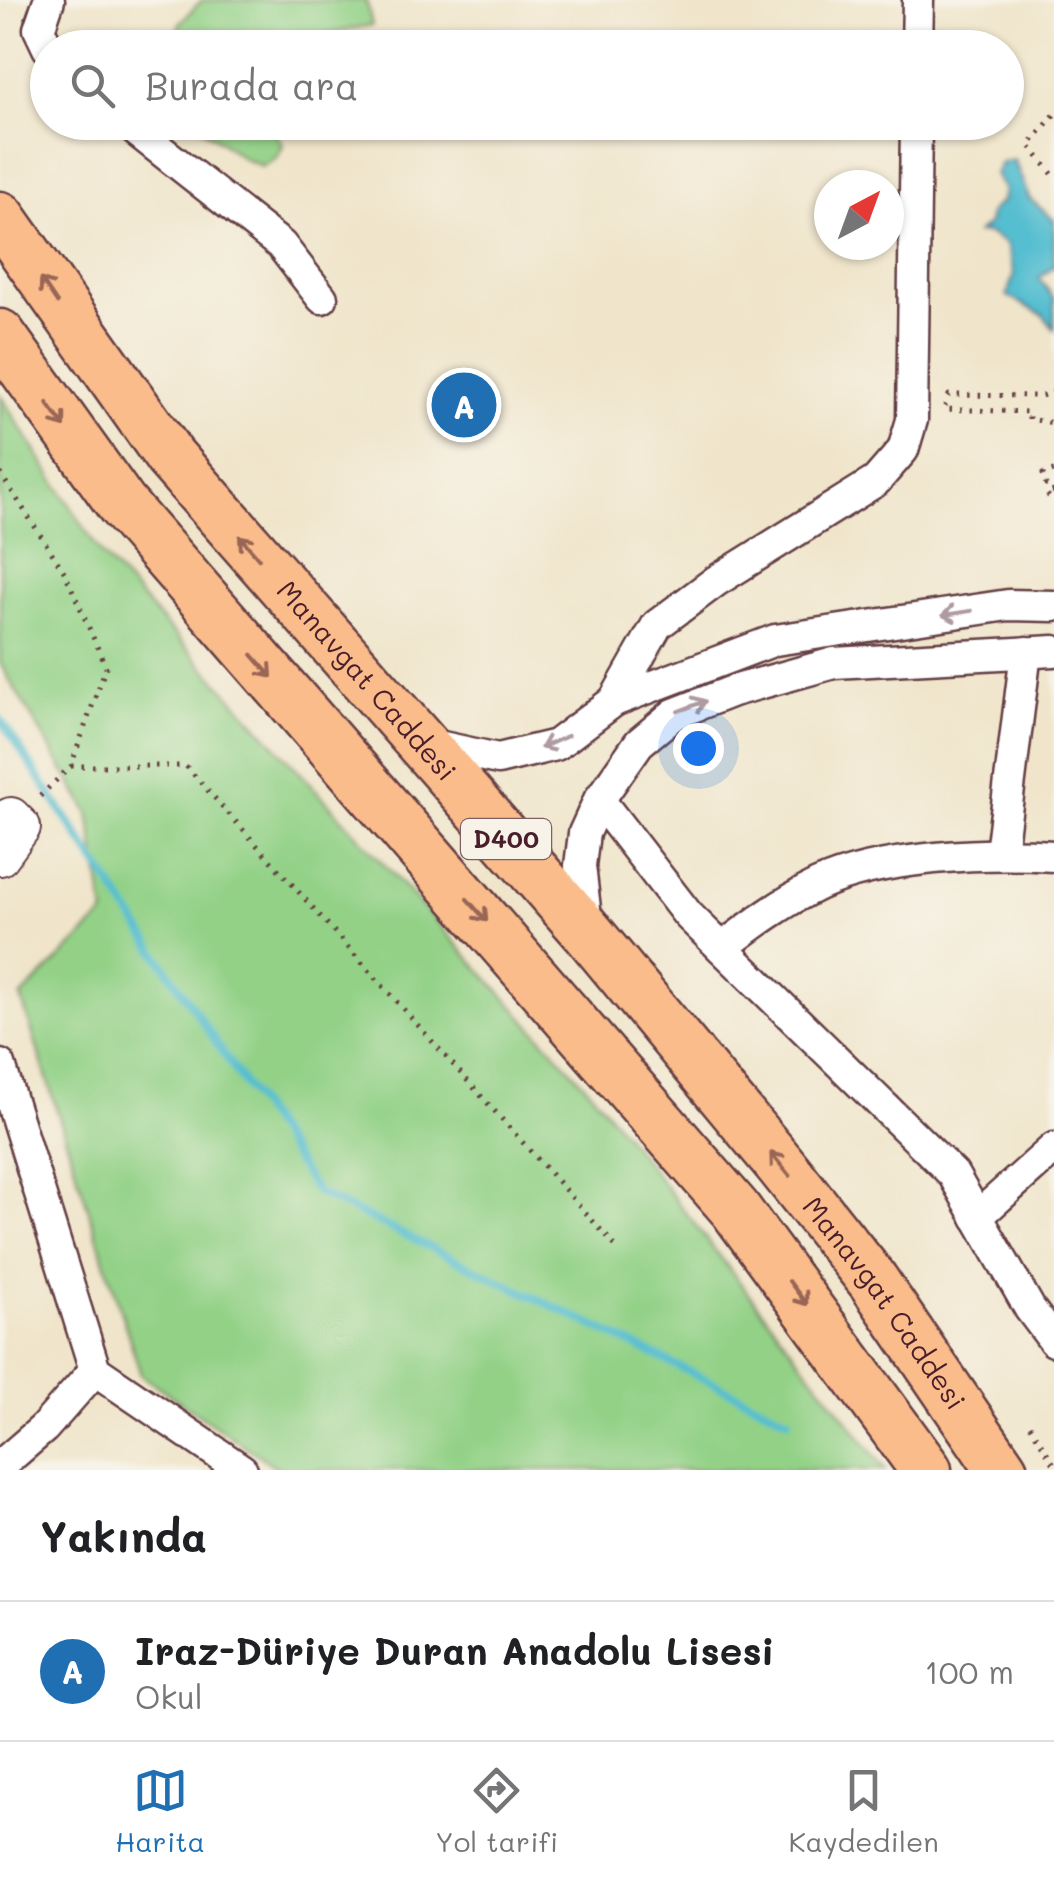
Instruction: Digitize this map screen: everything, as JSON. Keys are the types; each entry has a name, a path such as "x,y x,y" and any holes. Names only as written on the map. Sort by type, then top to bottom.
{"highway":[{"name":"Manavgat Caddesi","path":"0,217 62,310 170,457 588,934 874,1281 1002,1470"},
{"name":"D400","path":"0,335 122,505 735,1209 926,1470"}],"street":[{"path":"39,30 49,0"},
{"path":"917,30 918,0"},
{"path":"148,140 281,245 322,298"},
{"path":"614,702 657,625 716,581 876,481 903,450 912,420 916,140"},
{"path":"421,742 498,759 556,745 614,702 775,640 1008,605 1054,606"},
{"path":"588,934 580,866 584,832 599,800 638,743 674,714 733,691 834,663 1040,652 1001,853"},
{"path":"599,800 650,871 722,948 953,1174 1054,1340"},
{"path":"0,856 21,827 8,821"},
{"path":"722,948 776,907 823,883 923,860 1001,853 1054,856"},
{"path":"0,1065 94,1370 242,1470"},
{"path":"977,1216 1054,1148"},
{"path":"0,1466 44,1428 94,1370"}],"path":[{"path":"1054,115 1029,145 1054,176"},
{"path":"1054,392 1040,396 948,395 944,409 1029,412 1029,419 1054,423"},
{"path":"1054,471 1043,474 1046,485 1054,483"},
{"path":"0,472 65,573 106,668 71,766 8,821"},
{"path":"1054,492 1046,493 1054,503"},
{"path":"71,766 186,766 618,1249"},
{"path":"1030,1426 1054,1464"}],"green space":[{"path":"202,0 366,0 372,25 346,30 178,30"},
{"path":"218,140 280,140 283,146 276,158 262,166 244,159"},
{"path":"0,395 101,554 594,1095 886,1470 280,1470 141,1375 21,997 105,914 89,813 0,664"}],"water":[{"path":"1014,160 1029,198 1054,220 1054,266 1039,278 1054,299 1054,329 1043,315 1007,296 1014,274 1006,244 988,233 977,233 988,224 990,212 1002,201 1004,190 995,174 1001,163"}],"waterway":[{"path":"0,719 317,1193 788,1419"}],"place":[{"name":"Iraz-Düriye Duran Anadolu Lisesi","path":"464,405"}]}
